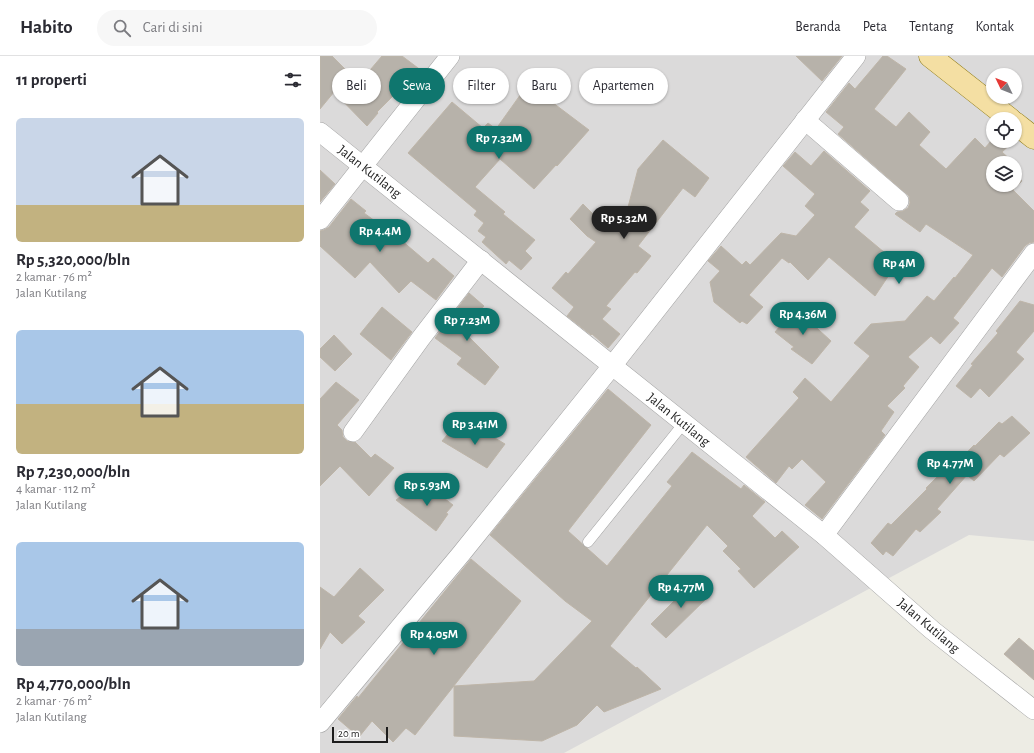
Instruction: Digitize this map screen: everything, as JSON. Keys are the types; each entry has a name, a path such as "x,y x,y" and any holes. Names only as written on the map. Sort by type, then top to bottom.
{"main road":[{"path":"930,56 1001,112"},
{"path":"1022,129 1034,138"}],"street":[{"path":"320,220 450,56"},
{"path":"320,723 461,554 612,366 856,56"},
{"path":"805,120 899,201"},
{"name":"Jalan Kutilang","path":"320,132 824,535 932,630 1034,710"},
{"path":"824,535 1034,253"},
{"path":"353,432 421,338 481,260"}],"lane":[{"path":"588,542 684,423"}],"shaded area":[{"path":"320,56 1034,56 1034,541 969,535 564,753 320,753"}],"building":[{"path":"320,56 332,56 344,68 332,68 332,94 320,109"},
{"path":"382,56 402,56 418,68 389,68 389,100 377,112 378,113 367,126 346,104 381,104 381,68 372,68"},
{"path":"796,56 842,56 822,81"},
{"path":"883,56 887,56 906,69 874,109 896,127 909,112 930,132 919,145 946,169 975,138 985,148 1006,148 1002,152 1006,156 986,156 986,192 1015,192 1034,211 1034,242 1025,246 1002,277 992,268 953,318 959,323 940,344 931,336 908,357 919,367 903,386 905,388 887,406 894,412 881,431 885,435 822,519 805,505 826,482 802,459 792,469 789,466 776,483 746,457 799,398 793,392 805,378 831,402 870,356 854,343 871,324 905,321 927,296 934,301 973,255 926,224 920,232 895,214 908,208 910,203 909,196 838,134 844,127 826,112 849,83 855,89"},
{"path":"517,99 517,104 555,104 589,130 534,189 500,159 475,187 505,212 503,214 535,240 525,251 532,258 521,270 509,260 506,264 482,242 486,237 478,231 484,223 474,215 477,211 408,153 452,102 483,128 488,123 496,129"},
{"path":"663,140 709,178 695,197 683,188 638,246 651,256 606,306 611,309 602,319 620,334 608,348 567,316 574,307 552,288 566,272 568,274 596,242 587,236 570,219 583,204 600,221 601,220 611,229 612,228 621,234 638,169"},
{"path":"824,151 870,191 860,202 869,210 854,227 897,263 875,296 829,257 808,280 790,262 789,263 782,258 749,295 763,307 747,324 742,321 740,323 714,302 710,282 720,271 708,261 721,246 742,265 746,261 750,265 781,233 796,236 815,215 805,206 815,194 783,166 795,152 811,166"},
{"path":"320,170 335,184 320,202"},
{"path":"351,199 366,211 364,213 401,240 428,263 433,258 454,276 436,300 411,281 399,293 370,262 355,278 320,246 320,231 329,227"},
{"path":"469,293 484,306 462,330 499,367 485,385 457,364 462,358 435,338"},
{"path":"1020,301 1034,305 1034,331 1016,352 1024,359 989,397 980,388 971,398 956,386 973,365 971,364 998,333 996,331"},
{"path":"382,307 412,332 391,360 360,334"},
{"path":"795,308 831,341 812,364 791,349 794,347 775,332"},
{"path":"334,335 352,354 335,371 320,357 320,349"},
{"path":"336,382 359,400 337,425 342,430 343,437 347,441 355,442 371,458 375,454 394,468 369,496 340,466 320,486 320,399"},
{"path":"608,389 651,425 568,531 607,566 672,486 667,482 692,452 741,489 744,485 765,502 752,516 775,538 782,531 799,547 754,588 738,571 741,569 723,551 728,546 707,525 610,646 636,668 637,667 661,689 604,712 597,705 577,725 542,741 454,736 454,686 534,681 592,621 565,601 490,535"},
{"path":"1012,416 1030,433 1004,457 1000,454 974,481 967,475 937,509 941,512 920,532 916,529 893,556 886,551 883,555 871,543 888,523 891,525 940,474 943,477 999,422 1002,424"},
{"path":"454,427 472,438 478,428 505,444 487,468 442,441"},
{"path":"412,488 425,499 432,489 453,505 446,513 448,514 436,531 396,500"},
{"path":"471,559 521,601 415,735 406,728 393,742 372,721 359,737 338,719 357,696 358,698"},
{"path":"360,568 384,590 358,616 365,622 342,644 330,632 320,649 320,587 334,597"},
{"path":"695,580 710,595 666,638 651,624"},
{"path":"1019,638 1034,651 1034,680 1004,654"}]}
